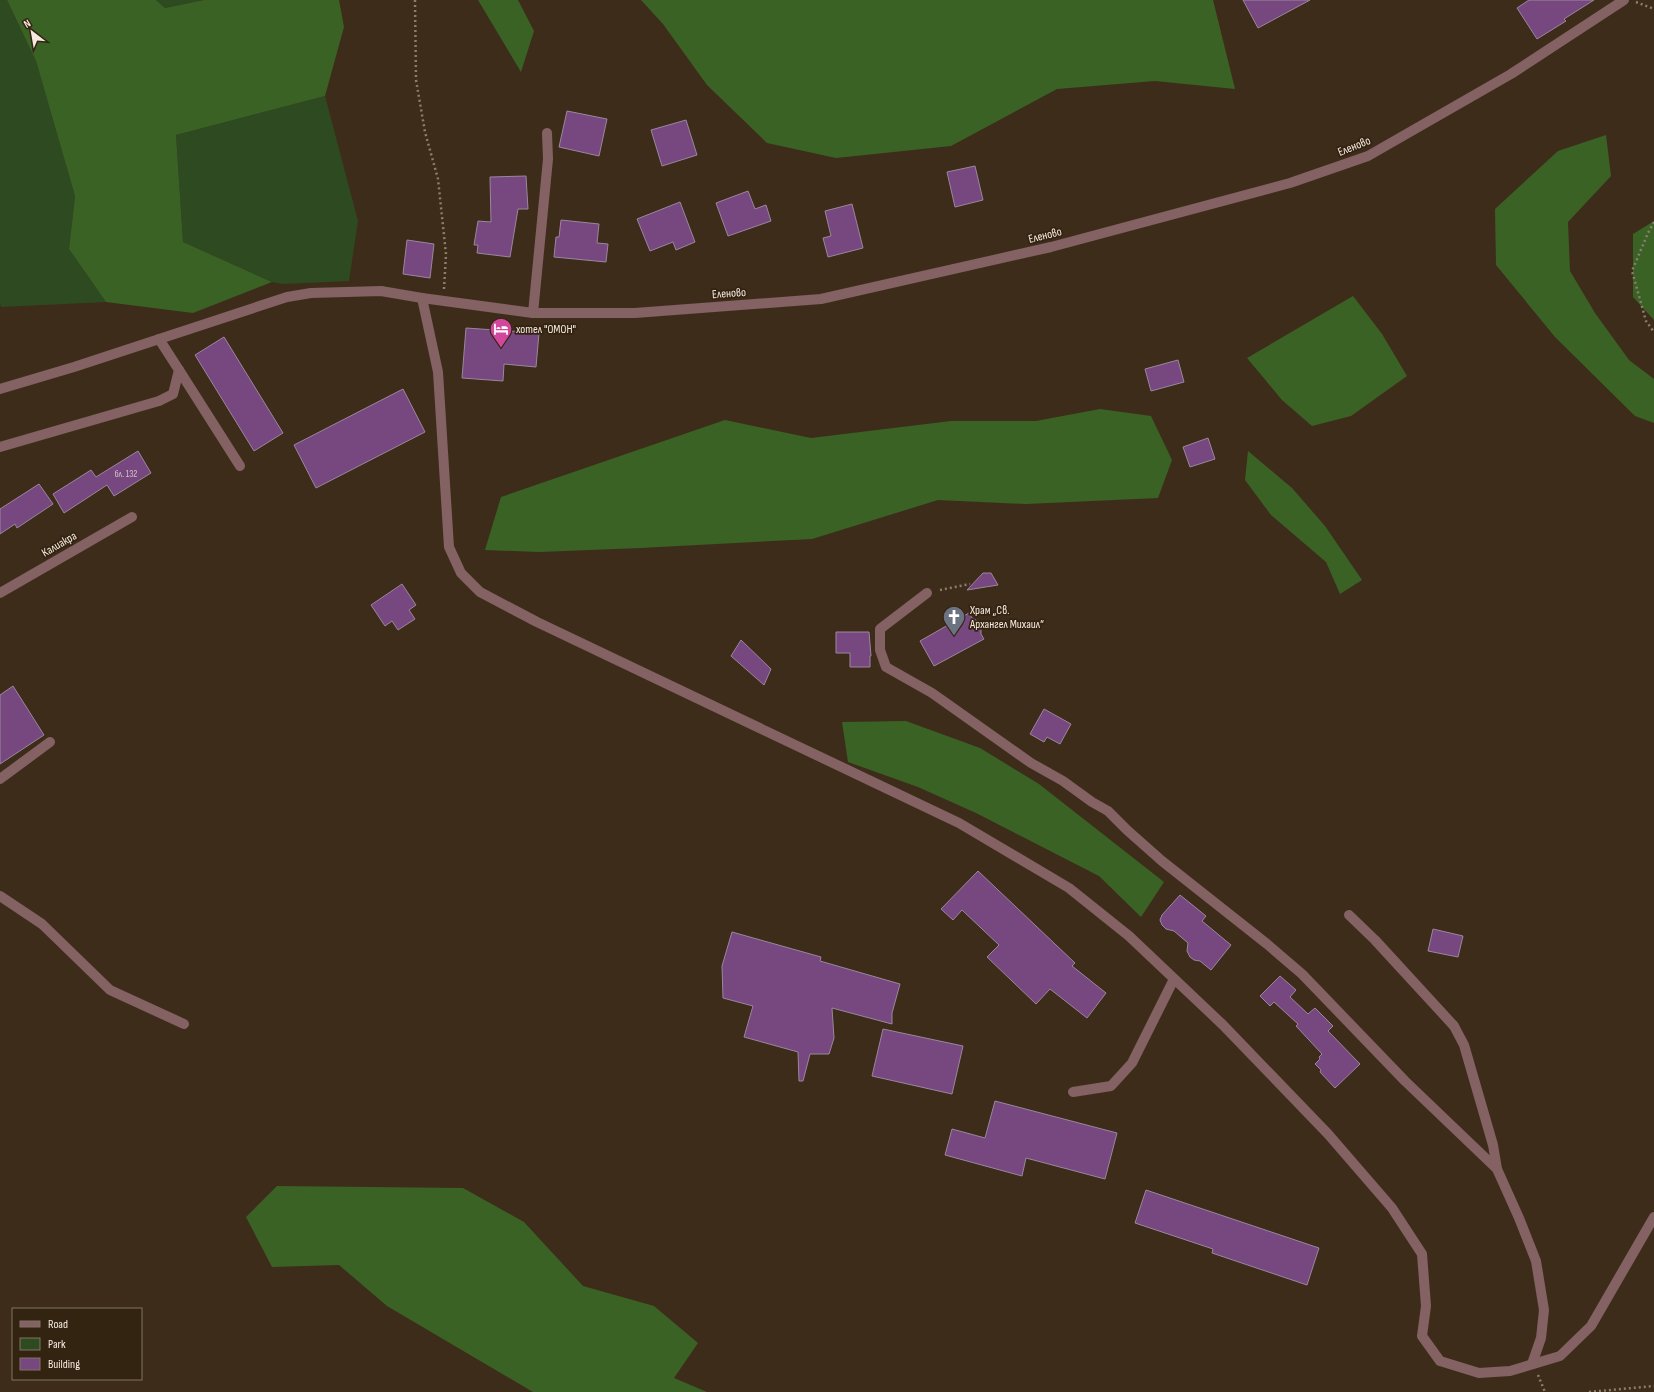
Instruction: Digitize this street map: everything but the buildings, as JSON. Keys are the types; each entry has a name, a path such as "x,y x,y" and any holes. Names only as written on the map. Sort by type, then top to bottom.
{"street":[{"name":"Еленово","path":"0,389 74,367 287,297 311,293 381,291 533,313 635,313 821,299 1051,248 1290,183 1368,156 1511,74 1624,0"},
{"path":"533,313 548,159 547,133"},
{"path":"422,298 438,372 449,547 461,574 480,592 545,626 959,823 1069,888 1129,936 1222,1025 1328,1134 1392,1208 1422,1254 1426,1306 1422,1336 1440,1361 1479,1373 1510,1371 1560,1356 1591,1326 1654,1217"},
{"path":"159,339 240,466"},
{"path":"0,447 159,401 172,394 179,370"},
{"name":"Калиакра","path":"0,593 132,517"},
{"path":"927,593 880,629 880,650 886,667 932,693 1031,763 1063,781 1092,802 1108,811 1162,861 1267,944 1302,974 1405,1081 1496,1169"},
{"path":"0,779 50,742"},
{"path":"0,896 42,924 110,990 184,1024"},
{"path":"1349,915 1375,940 1454,1026 1464,1045 1493,1145 1496,1169 1519,1218 1536,1261 1544,1310 1541,1338 1532,1364"},
{"path":"1073,1092 1111,1086 1132,1063 1174,979"}],"path":[{"path":"415,0 416,80 425,132 438,179 445,246 444,301"},
{"path":"1635,2 1654,9"},
{"path":"1654,222 1632,271 1646,321 1654,332"},
{"path":"927,593 970,584"},
{"path":"1589,1392 1654,1386"}],"green space":[{"path":"0,0 7,0 36,61 75,196 69,249 106,302 1,307"},
{"path":"7,0 156,0 165,8 204,0 339,0 344,27 325,96 176,135 183,242 272,282 193,313 106,302 69,249 75,196 36,61"},
{"path":"156,0 204,0 165,8"},
{"path":"478,0 518,0 534,31 521,72"},
{"path":"641,0 1213,0 1235,89 1155,81 1057,89 951,146 836,158 767,143 707,85 663,24"},
{"path":"325,96 358,221 349,281 282,284 272,282 183,242 176,135"},
{"path":"1606,135 1611,176 1568,222 1570,271 1595,313 1629,360 1654,379 1654,423 1635,416 1555,337 1496,265 1495,209 1558,151"},
{"path":"1654,221 1654,320 1633,297 1633,234"},
{"path":"1353,296 1382,334 1407,376 1351,416 1312,426 1282,400 1247,358"},
{"path":"1100,409 1151,416 1172,460 1158,498 1026,504 938,500 812,539 539,552 485,550 501,497 725,420 811,438 951,421 1036,421"},
{"path":"1248,451 1292,488 1325,526 1362,580 1340,594 1326,562 1271,515 1245,480"},
{"path":"906,721 980,748 1039,784 1164,882 1141,917 1099,876 976,813 918,787 848,762 842,722"},
{"path":"277,1186 463,1188 524,1222 583,1286 654,1306 698,1343 674,1378 707,1392 533,1392 387,1306 339,1265 272,1267 246,1217"}],"place":[{"name":"хотел \"ОМОН\"","path":"501,348"},
{"name":"Храм „Св. Архангел Михаил“","path":"954,636"}]}
